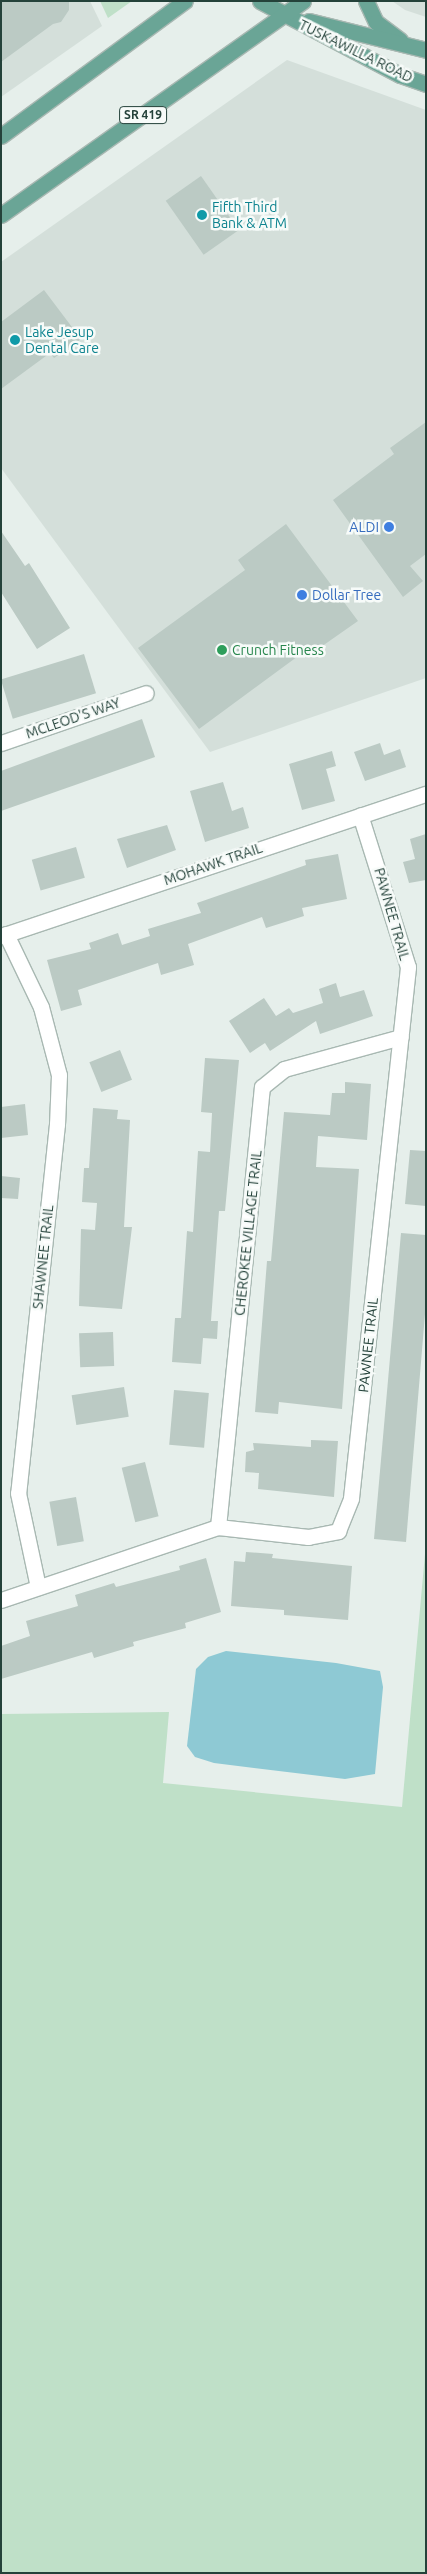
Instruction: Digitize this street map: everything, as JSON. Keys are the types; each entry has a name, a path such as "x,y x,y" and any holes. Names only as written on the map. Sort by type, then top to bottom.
{"main road":[{"path":"1,136 185,1"},
{"name":"TUSKAWILLA ROAD","path":"260,1 400,75 426,84"},
{"name":"SR 419","path":"1,215 286,16 304,1"},
{"path":"366,1 376,22 405,44"},
{"name":"TUSKAWILLA ROAD","path":"286,16 426,50"}],"street":[{"name":"MCLEOD'S WAY","path":"1,743 146,693"},
{"name":"MOHAWK TRAIL","path":"3,935 426,794"},
{"name":"PAWNEE TRAIL","path":"1,1600 218,1527 308,1537 338,1531 351,1498 408,967 360,815"},
{"name":"SHAWNEE TRAIL","path":"3,935 41,1007 59,1075 57,1124 18,1493 38,1587"},
{"name":"CHEROKEE VILLAGE TRAIL","path":"218,1527 262,1087 284,1069 400,1037"}],"shaded area":[{"path":"1,1 90,1 102,26 1,97"},
{"path":"392,1 426,1 426,17 405,10"},
{"path":"287,60 426,110 426,678 210,752 1,468 1,262"}],"green space":[{"path":"100,1 132,1 108,18"},
{"path":"426,1543 426,2573 1,2573 1,1714 169,1712 163,1783 402,1807"}],"water":[{"path":"226,1651 336,1663 380,1671 383,1687 375,1774 345,1779 214,1763 195,1757 187,1746 196,1669 208,1657"}],"building":[{"path":"1,1 69,1 69,10 61,22 53,24 1,62"},
{"name":"Fifth Third Bank & ATM","path":"201,176 239,230 204,255 166,201"},
{"path":"44,290 81,339 54,358 50,353 1,389 1,322"},
{"name":"ALDI","path":"426,422 426,554 410,566 423,581 403,597 333,500 394,454 390,448"},
{"name":"Crunch Fitness","path":"286,524 358,621 308,656 305,651 199,729 138,648 245,570 238,560"},
{"path":"1,531 25,566 29,563 70,628 37,649 1,592"},
{"path":"84,654 96,693 13,719 1,679"},
{"path":"142,719 155,757 1,811 1,771"},
{"path":"380,743 384,755 400,749 406,767 365,781 354,752"},
{"path":"332,751 336,766 326,769 335,801 302,810 289,764"},
{"path":"223,782 232,811 243,807 249,828 205,842 190,791"},
{"path":"167,825 176,850 127,868 117,839"},
{"path":"426,834 426,880 409,883 403,862 415,859 410,839"},
{"path":"76,847 85,878 41,890 32,860"},
{"path":"338,854 347,899 302,908 304,916 266,928 262,917 188,944 194,965 161,975 158,963 78,990 82,1005 61,1011 47,960 91,949 89,943 118,933 122,945 150,936 148,929 201,913 197,903 306,865 305,860"},
{"path":"336,983 340,997 364,990 373,1016 320,1034 316,1021 270,1051 265,1043 250,1053 229,1021 264,998 276,1016 289,1008 293,1013 323,1003 319,989"},
{"path":"120,1050 132,1080 101,1092 89,1062"},
{"path":"205,1058 239,1060 225,1211 219,1211 211,1321 218,1321 217,1339 203,1338 201,1364 172,1362 175,1318 181,1318 187,1231 193,1232 198,1151 210,1152 212,1113 201,1112"},
{"path":"345,1082 371,1084 367,1140 318,1136 316,1167 359,1169 342,1409 279,1402 278,1414 255,1412 267,1261 271,1261 284,1112 330,1115 332,1093 345,1093"},
{"path":"25,1104 28,1135 1,1138 1,1107"},
{"path":"93,1108 118,1110 117,1119 130,1120 124,1227 132,1227 122,1309 79,1306 81,1229 95,1230 97,1203 82,1202 84,1168 89,1168"},
{"path":"410,1150 426,1151 426,1206 405,1204"},
{"path":"1,1176 20,1178 18,1199 1,1198"},
{"path":"401,1233 426,1235 425,1314 406,1542 374,1539"},
{"path":"113,1332 114,1366 80,1367 79,1333"},
{"path":"124,1387 129,1417 76,1425 72,1395"},
{"path":"174,1390 209,1393 204,1448 169,1445"},
{"path":"311,1440 338,1441 334,1497 258,1489 259,1473 245,1472 246,1452 254,1450 253,1443 311,1447"},
{"path":"145,1462 159,1516 135,1522 122,1468"},
{"path":"76,1497 84,1541 57,1546 49,1502"},
{"path":"246,1552 273,1554 272,1558 352,1566 348,1620 284,1615 284,1610 231,1606 234,1561 245,1562"},
{"path":"206,1558 221,1612 185,1623 186,1628 133,1642 134,1646 94,1658 92,1652 1,1679 1,1646 30,1636 26,1621 78,1606 75,1595 114,1583 116,1587 180,1570 179,1566"}],"place":[{"name":"Fifth Third Bank & ATM","path":"202,215"},
{"name":"Lake Jesup Dental Care","path":"15,340"},
{"name":"ALDI","path":"389,527"},
{"name":"Dollar Tree","path":"302,595"},
{"name":"Crunch Fitness","path":"222,650"}]}
